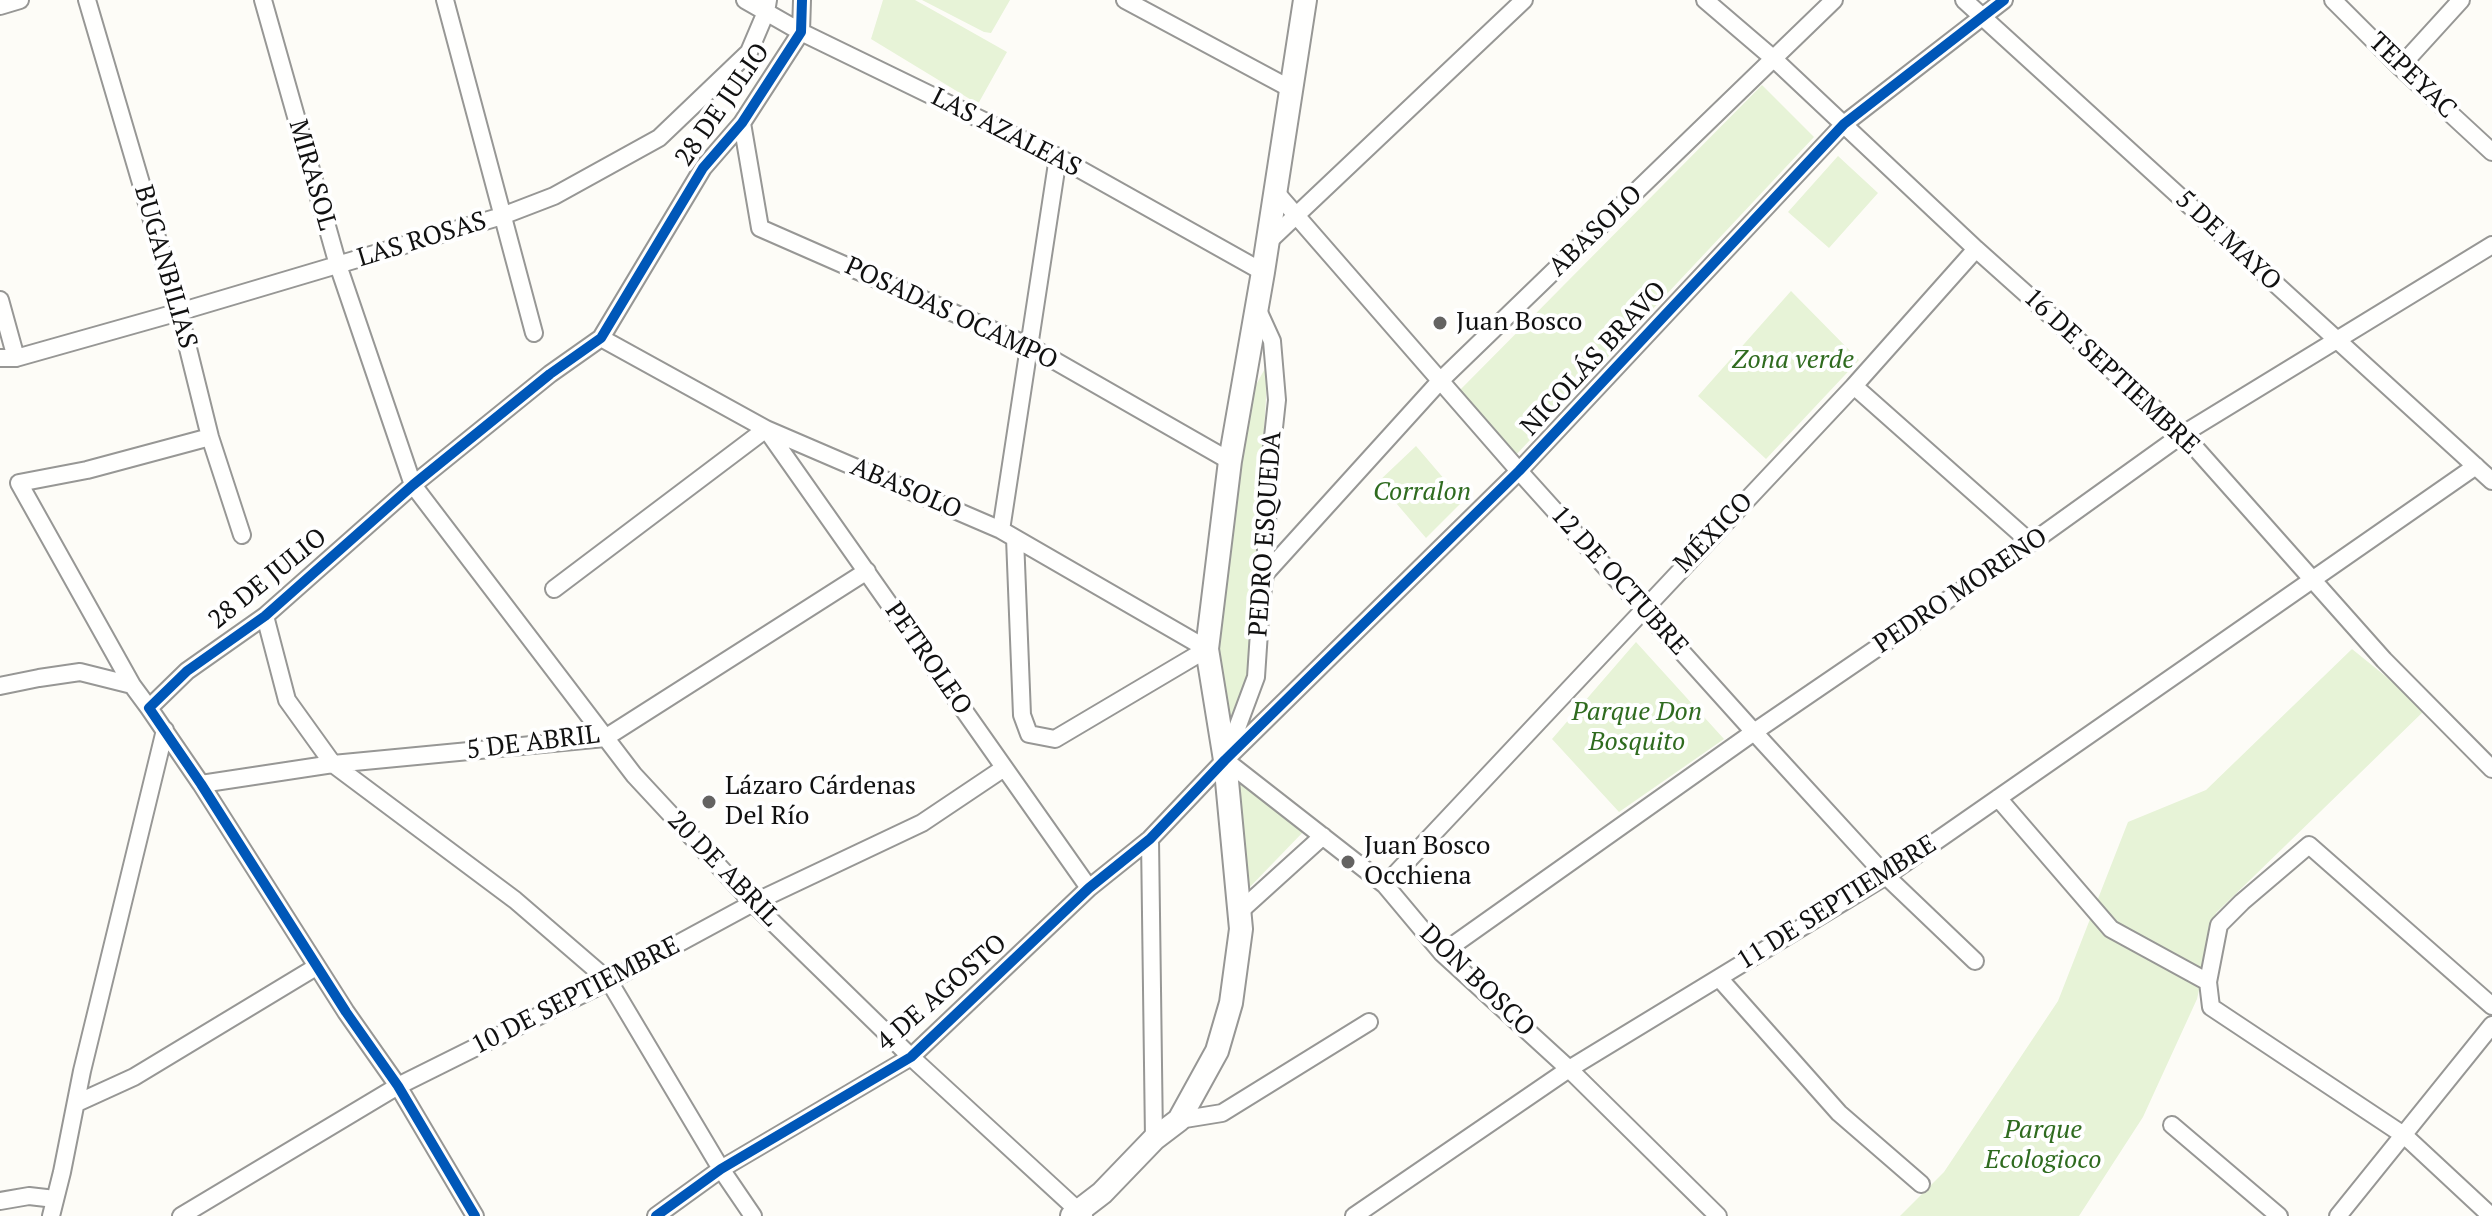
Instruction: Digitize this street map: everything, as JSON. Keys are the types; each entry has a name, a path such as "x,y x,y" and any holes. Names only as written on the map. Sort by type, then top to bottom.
{"street":[{"path":"0,6 20,0"},
{"name":"BUGANBILIAS","path":"87,0 179,312 210,437 242,535"},
{"name":"MIRASOL","path":"263,0 338,265 413,485"},
{"path":"445,0 534,333"},
{"name":"LAS AZALEAS","path":"745,0 767,6 801,32 1058,157 1263,272"},
{"path":"801,32 802,0"},
{"path":"1125,0 1291,89"},
{"name":"PEDRO ESQUEDA","path":"1082,1215 1154,1139 1179,1120 1217,1051 1231,1003 1241,929 1225,760 1207,649 1230,461 1305,0"},
{"path":"1267,243 1524,0"},
{"name":"16 DE SEPTIEMBRE","path":"1705,0 1774,59 1976,249 2183,434 2384,660 2492,769"},
{"name":"ABASOLO","path":"1265,574 1440,381 1834,0"},
{"name":"5 DE MAYO","path":"1964,0 2492,481"},
{"name":"NICOLÁS BRAVO","path":"1225,760 1519,471 1844,124 2004,0"},
{"name":"TEPEYAC","path":"2333,0 2492,152"},
{"path":"2400,67 2461,0"},
{"name":"LAS ROSAS","path":"8,358 338,265 502,216 554,196 659,138 749,52 767,6"},
{"name":"28 DE JULIO","path":"149,708 187,671 265,616 413,485 550,374 601,338 703,168 742,123 801,32"},
{"name":"POSADAS OCAMPO","path":"742,123 760,228 1029,346 1230,461"},
{"path":"1058,157 1029,346 1008,534 1022,715 1029,734 1055,739 1207,649"},
{"name":"12 DE OCTUBRE","path":"1274,190 1519,471 1754,732 1886,876 1975,961"},
{"name":"PEDRO MORENO","path":"1442,953 2183,434 2492,245"},
{"name":"MÉXICO","path":"1385,885 1854,386 1976,249"},
{"path":"0,300 8,358"},
{"name":"PEDRO ESQUEDA","path":"1225,760 1256,677 1265,574 1269,474 1277,400 1272,341 1257,306"},
{"name":"ABASOLO","path":"601,338 766,429 1008,534 1207,649"},
{"path":"1854,386 2031,543"},
{"path":"554,589 766,429"},
{"name":"PETROLEO","path":"766,429 1089,888"},
{"path":"0,479 19,483 87,470 210,437"},
{"name":"11 DE SEPTIEMBRE","path":"1354,1216 1569,1069 1886,876 2476,466"},
{"path":"19,483 132,685 201,784 316,967 398,1086 475,1216"},
{"name":"20 DE ABRIL","path":"413,485 634,775 753,903 911,1057 1082,1215"},
{"name":"5 DE ABRIL","path":"201,784 333,764 605,738 867,571"},
{"path":"265,616 287,700 333,764 515,900 609,981 721,1169 753,1216"},
{"path":"0,686 80,672 132,685"},
{"path":"51,1216 82,1071 165,730"},
{"name":"DON BOSCO","path":"1225,760 1385,885 1442,953 1569,1069 1706,1212"},
{"name":"4 DE AGOSTO","path":"656,1216 721,1169 911,1057 1089,888 1150,839 1225,760"},
{"name":"10 DE SEPTIEMBRE","path":"181,1216 398,1086 609,981 753,903 922,823 1004,768"},
{"path":"1998,798 2111,929 2208,982"},
{"path":"1239,912 1323,836"},
{"path":"1150,839 1154,1139"},
{"path":"2491,1216 2405,1136 2211,1007 2208,982 2219,925 2309,845 2492,1006"},
{"path":"77,1103 134,1077 316,967"},
{"path":"1719,978 1839,1113 1921,1184"},
{"path":"1179,1120 1222,1113 1369,1022"},
{"path":"2338,1216 2492,1025"},
{"path":"2172,1125 2279,1216"},
{"path":"0,1201 29,1196 55,1199"}],"green space":[{"path":"883,0 915,0 1007,52 978,104 871,39"},
{"path":"922,0 1010,0 991,33"},
{"path":"1762,85 1814,137 1515,456 1459,391"},
{"path":"1838,156 1878,193 1829,248 1788,212"},
{"name":"Zona verde","path":"1791,291 1859,360 1766,459 1698,396"},
{"path":"1268,363 1250,675 1227,729 1214,640 1251,394"},
{"name":"Corralon","path":"1416,446 1463,501 1426,538 1378,482"},
{"name":"Parque Don Bosquito","path":"1636,642 1724,739 1619,812 1552,739"},
{"name":"Parque Ecologioco","path":"2352,649 2426,709 2216,913 2197,999 2143,1117 2079,1216 1900,1216 1944,1172 2058,1001 2128,822 2206,790"},
{"path":"1236,779 1305,830 1246,891"}],"cycle path":[{"path":"475,1216 398,1086 346,1012 149,708 187,671 265,616 413,485 550,374 601,338 703,168 742,123 801,32 802,0"},
{"path":"656,1216 721,1169 911,1057 1089,888 1150,839 1225,760 1519,471 1844,124 2004,0"}],"place":[{"name":"Juan Bosco","path":"1440,323"},
{"name":"Lázaro Cárdenas Del Río","path":"709,802"},
{"name":"Juan Bosco Occhiena","path":"1348,862"}]}
